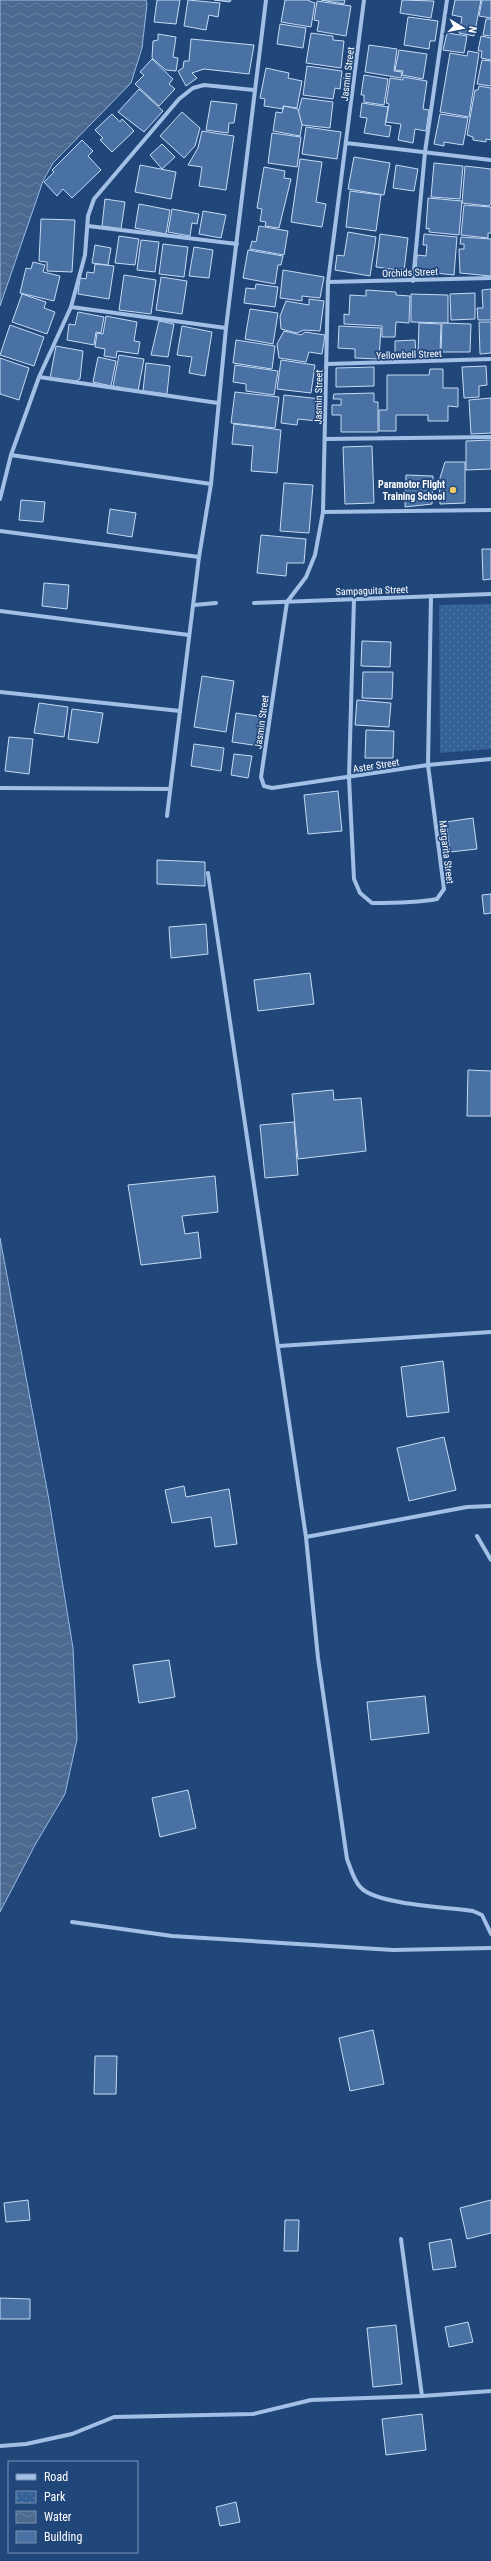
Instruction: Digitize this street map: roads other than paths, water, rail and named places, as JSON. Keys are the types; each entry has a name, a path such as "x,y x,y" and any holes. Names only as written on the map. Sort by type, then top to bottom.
{"street":[{"path":"167,816 199,557 211,484 226,328 266,0"},
{"name":"Jasmin Street","path":"264,786 261,777 287,602 306,577 315,555 323,512 328,282 364,0"},
{"path":"413,281 425,152 447,0"},
{"path":"0,499 11,454 38,377 71,307 86,255 88,216 99,192 179,99 193,88 211,84 254,90"},
{"path":"346,143 491,160"},
{"path":"88,226 237,244"},
{"name":"Orchids Street","path":"328,282 491,278"},
{"path":"71,307 226,328"},
{"name":"Yellowbell Street","path":"327,364 491,359"},
{"path":"38,377 218,403"},
{"path":"325,440 491,437"},
{"path":"11,454 211,484"},
{"path":"323,512 491,510"},
{"path":"0,531 199,557"},
{"name":"Sampaguita Street","path":"254,603 354,598 491,594"},
{"name":"Margarita Street","path":"354,598 349,778 354,879 360,893 372,903 423,902 437,899 444,889 428,765 431,596"},
{"path":"194,605 216,603"},
{"path":"0,611 189,635"},
{"path":"0,692 180,711"},
{"name":"Aster Street","path":"264,786 272,788 349,778 428,765 491,760"},
{"path":"0,788 170,789"},
{"path":"208,873 306,1537 318,1658 347,1859 355,1879 364,1890 382,1898 473,1911 482,1915 491,1934"},
{"path":"279,1346 491,1332"},
{"path":"306,1537 467,1507 491,1506"},
{"path":"477,1536 491,1560"},
{"path":"72,1922 172,1936 393,1950 491,1948"},
{"path":"401,2239 422,2396"},
{"path":"0,2446 26,2444 72,2434 114,2417 253,2414 311,2400 422,2396 491,2391"}],"water":[{"path":"0,0 146,0 147,4 142,48 131,83 53,163 43,181 0,306"},
{"path":"0,1238 49,1500 73,1648 77,1739 65,1794 35,1845 0,1912"}],"place":[{"name":"Paramotor Flight Training School","path":"453,490"}]}
